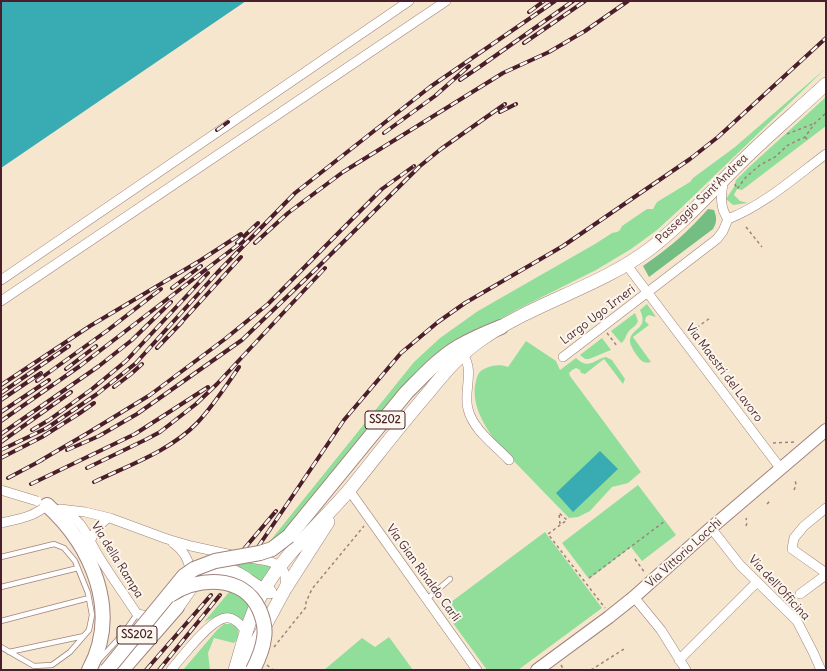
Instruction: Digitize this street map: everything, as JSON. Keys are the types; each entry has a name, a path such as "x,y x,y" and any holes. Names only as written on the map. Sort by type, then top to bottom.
{"highway":[{"name":"SS202","path":"107,670 184,576 194,569 215,561 260,553 272,549 289,536 406,394 439,360 457,348 501,327"},
{"path":"48,505 73,534 88,559 96,577 102,604 103,620 97,650 89,670"},
{"name":"SS202","path":"165,598 178,590 198,583 220,582 231,584 242,589 257,605 264,625 262,648 252,666"},
{"name":"SS202","path":"122,670 177,607"}],"main road":[{"name":"Passeggio Sant'Andrea","path":"349,490 403,422 450,367 477,343 501,327 530,311 606,276 651,248 729,180 826,84"},
{"name":"Via Vittorio Locchi","path":"537,670 634,597 710,528 826,430"},
{"path":"234,670 255,608 263,590 280,566 349,490"},
{"path":"252,666 285,589 349,490"},
{"name":"SS202","path":"177,607 196,581 206,571 218,568 240,574 263,590"},
{"path":"263,590 275,593 285,589"}],"street":[{"path":"1,280 409,1"},
{"path":"1,301 446,1"},
{"path":"729,180 721,192 724,214 728,219 737,216 760,203 826,154"},
{"name":"Largo Ugo Irneri","path":"563,357 717,239 728,219"},
{"name":"Largo Ugo Irneri","path":"626,264 647,292"},
{"name":"Via Maestri del Lavoro","path":"647,292 781,469"},
{"path":"463,355 468,361 469,370 466,395 471,419 509,460"},
{"name":"Via della Rampa","path":"1,490 48,505 108,518 167,539 280,566"},
{"name":"Via Gian Rinaldo Carli","path":"349,490 477,670"},
{"path":"1,523 26,518 41,511 48,505"},
{"name":"Via della Rampa","path":"48,505 74,517 82,526 90,542 137,614 155,618 177,607"},
{"path":"800,594 826,574 792,549 794,538 804,526 826,508"},
{"path":"90,542 97,528 108,518"},
{"name":"Via dell'Officina","path":"710,528 740,565 797,621 821,670"},
{"name":"Via della Rampa","path":"167,539 176,545 187,558 192,579 191,589"},
{"name":"Via della Rampa","path":"264,561 278,559 292,553"},
{"path":"280,566 284,571 285,589"},
{"path":"679,660 758,582"},
{"path":"634,597 661,630 686,670"},
{"path":"172,670 207,629 217,621 226,618 232,619 240,623 247,633"}],"lane":[{"path":"1,557 54,544 64,548 75,561 78,568 89,598 92,615 89,630 70,652 52,665 42,668 34,666 1,647"},
{"path":"1,587 78,568"},
{"path":"427,599 450,579"},
{"path":"1,621 89,598"},
{"path":"89,670 123,634 137,614"},
{"path":"9,652 84,636"}],"path":[{"path":"729,180 737,189 746,177 760,165 776,157 788,145 805,137 815,123 826,113"},
{"path":"786,134 815,123"},
{"path":"805,137 808,140"},
{"path":"746,227 762,247"},
{"path":"696,340 692,335 694,333 692,331 710,318"},
{"path":"607,332 617,346"},
{"path":"769,443 795,442"},
{"path":"794,490 796,485 795,479"},
{"path":"766,504 771,500"},
{"path":"560,524 559,513 567,520 548,534 606,610"},
{"path":"746,518 746,526"},
{"path":"589,578 665,522"},
{"path":"273,649 306,607 306,602 312,590 364,525"},
{"path":"635,559 646,575"},
{"path":"591,670 624,649"},
{"path":"559,662 564,670"},
{"path":"252,666 273,670"}],"green space":[{"path":"826,68 657,230 631,249 596,270 518,309 474,334 458,340 442,349 416,372 286,532 266,546 414,362 440,338 478,311 612,233 617,232 622,226 647,209 653,209 657,202 690,182 693,178 735,147"},
{"path":"826,97 826,126 742,190 737,189 734,195 740,201 748,203 733,205 726,199 734,187 736,180"},
{"path":"708,209 714,210 716,215 716,222 713,229 649,277 643,266 678,239"},
{"path":"647,304 656,317 649,315 646,317 645,321 649,325 633,337 651,362 648,363 642,361 638,357 630,342 631,336 639,328 643,321 640,310"},
{"path":"635,313 638,321 621,343 611,331"},
{"path":"602,338 611,350 589,359 585,359 580,355"},
{"path":"526,341 556,361 560,370 576,358 580,362 588,364 606,357 612,360 625,379 623,384 604,359 585,374 581,373 580,370 576,368 569,373 641,472 628,483 612,487 590,511 578,517 569,518 504,451 487,428 475,400 476,379 480,372 493,366 502,365 508,367"},
{"path":"638,485 676,535 642,561 631,547 589,579 562,543"},
{"path":"545,532 602,608 518,670 487,670 445,612 444,608"},
{"path":"238,561 273,567 263,584 226,564"},
{"path":"239,580 251,595 245,624 231,615 215,617 204,622"},
{"path":"224,624 232,624 238,629 238,636 234,643 214,638 208,653 210,670 183,670 217,630"},
{"path":"389,637 413,670 324,670 362,638 375,647"}],"water":[{"path":"1,1 246,1 1,168"},
{"path":"600,451 618,469 573,512 556,493"}],"railway":[{"path":"529,12 544,1"},
{"path":"1,450 47,428 97,394 136,363 217,273 295,193 430,87 555,1"},
{"path":"460,80 573,1"},
{"path":"524,43 585,1"},
{"path":"255,243 288,213 343,172 503,73 549,52 585,31 628,1"},
{"path":"258,547 344,420 401,353 438,322 465,303 563,246 690,159 718,137 826,38"},
{"path":"384,133 435,96 469,66"},
{"path":"67,450 99,436 137,414 242,340 420,166 441,149 505,104"},
{"path":"500,112 516,104"},
{"path":"217,130 228,122"},
{"path":"38,462 150,395 225,339 268,304 382,189 414,166"},
{"path":"237,243 258,223"},
{"path":"1,385 90,326 201,260 241,234"},
{"path":"1,421 80,366 243,241"},
{"path":"178,326 241,257"},
{"path":"172,288 201,266"},
{"path":"87,468 160,432 196,404 217,384 325,268"},
{"path":"32,430 49,420 92,389 126,361 208,273"},
{"path":"37,381 108,330 161,289"},
{"path":"1,434 99,366 132,340 171,302"},
{"path":"157,348 182,322"},
{"path":"1,393 69,346"},
{"path":"66,369 96,346"},
{"path":"114,387 142,364"},
{"path":"94,482 148,457 174,442 186,433 208,410 239,367"},
{"path":"1,400 41,373"},
{"path":"1,412 49,380"},
{"path":"31,484 135,434 208,387"},
{"path":"1,442 71,392"},
{"path":"1,458 42,437 94,403"},
{"path":"8,478 42,460"},
{"path":"244,549 276,511"},
{"path":"146,670 211,595"},
{"path":"159,670 220,595"}]}
